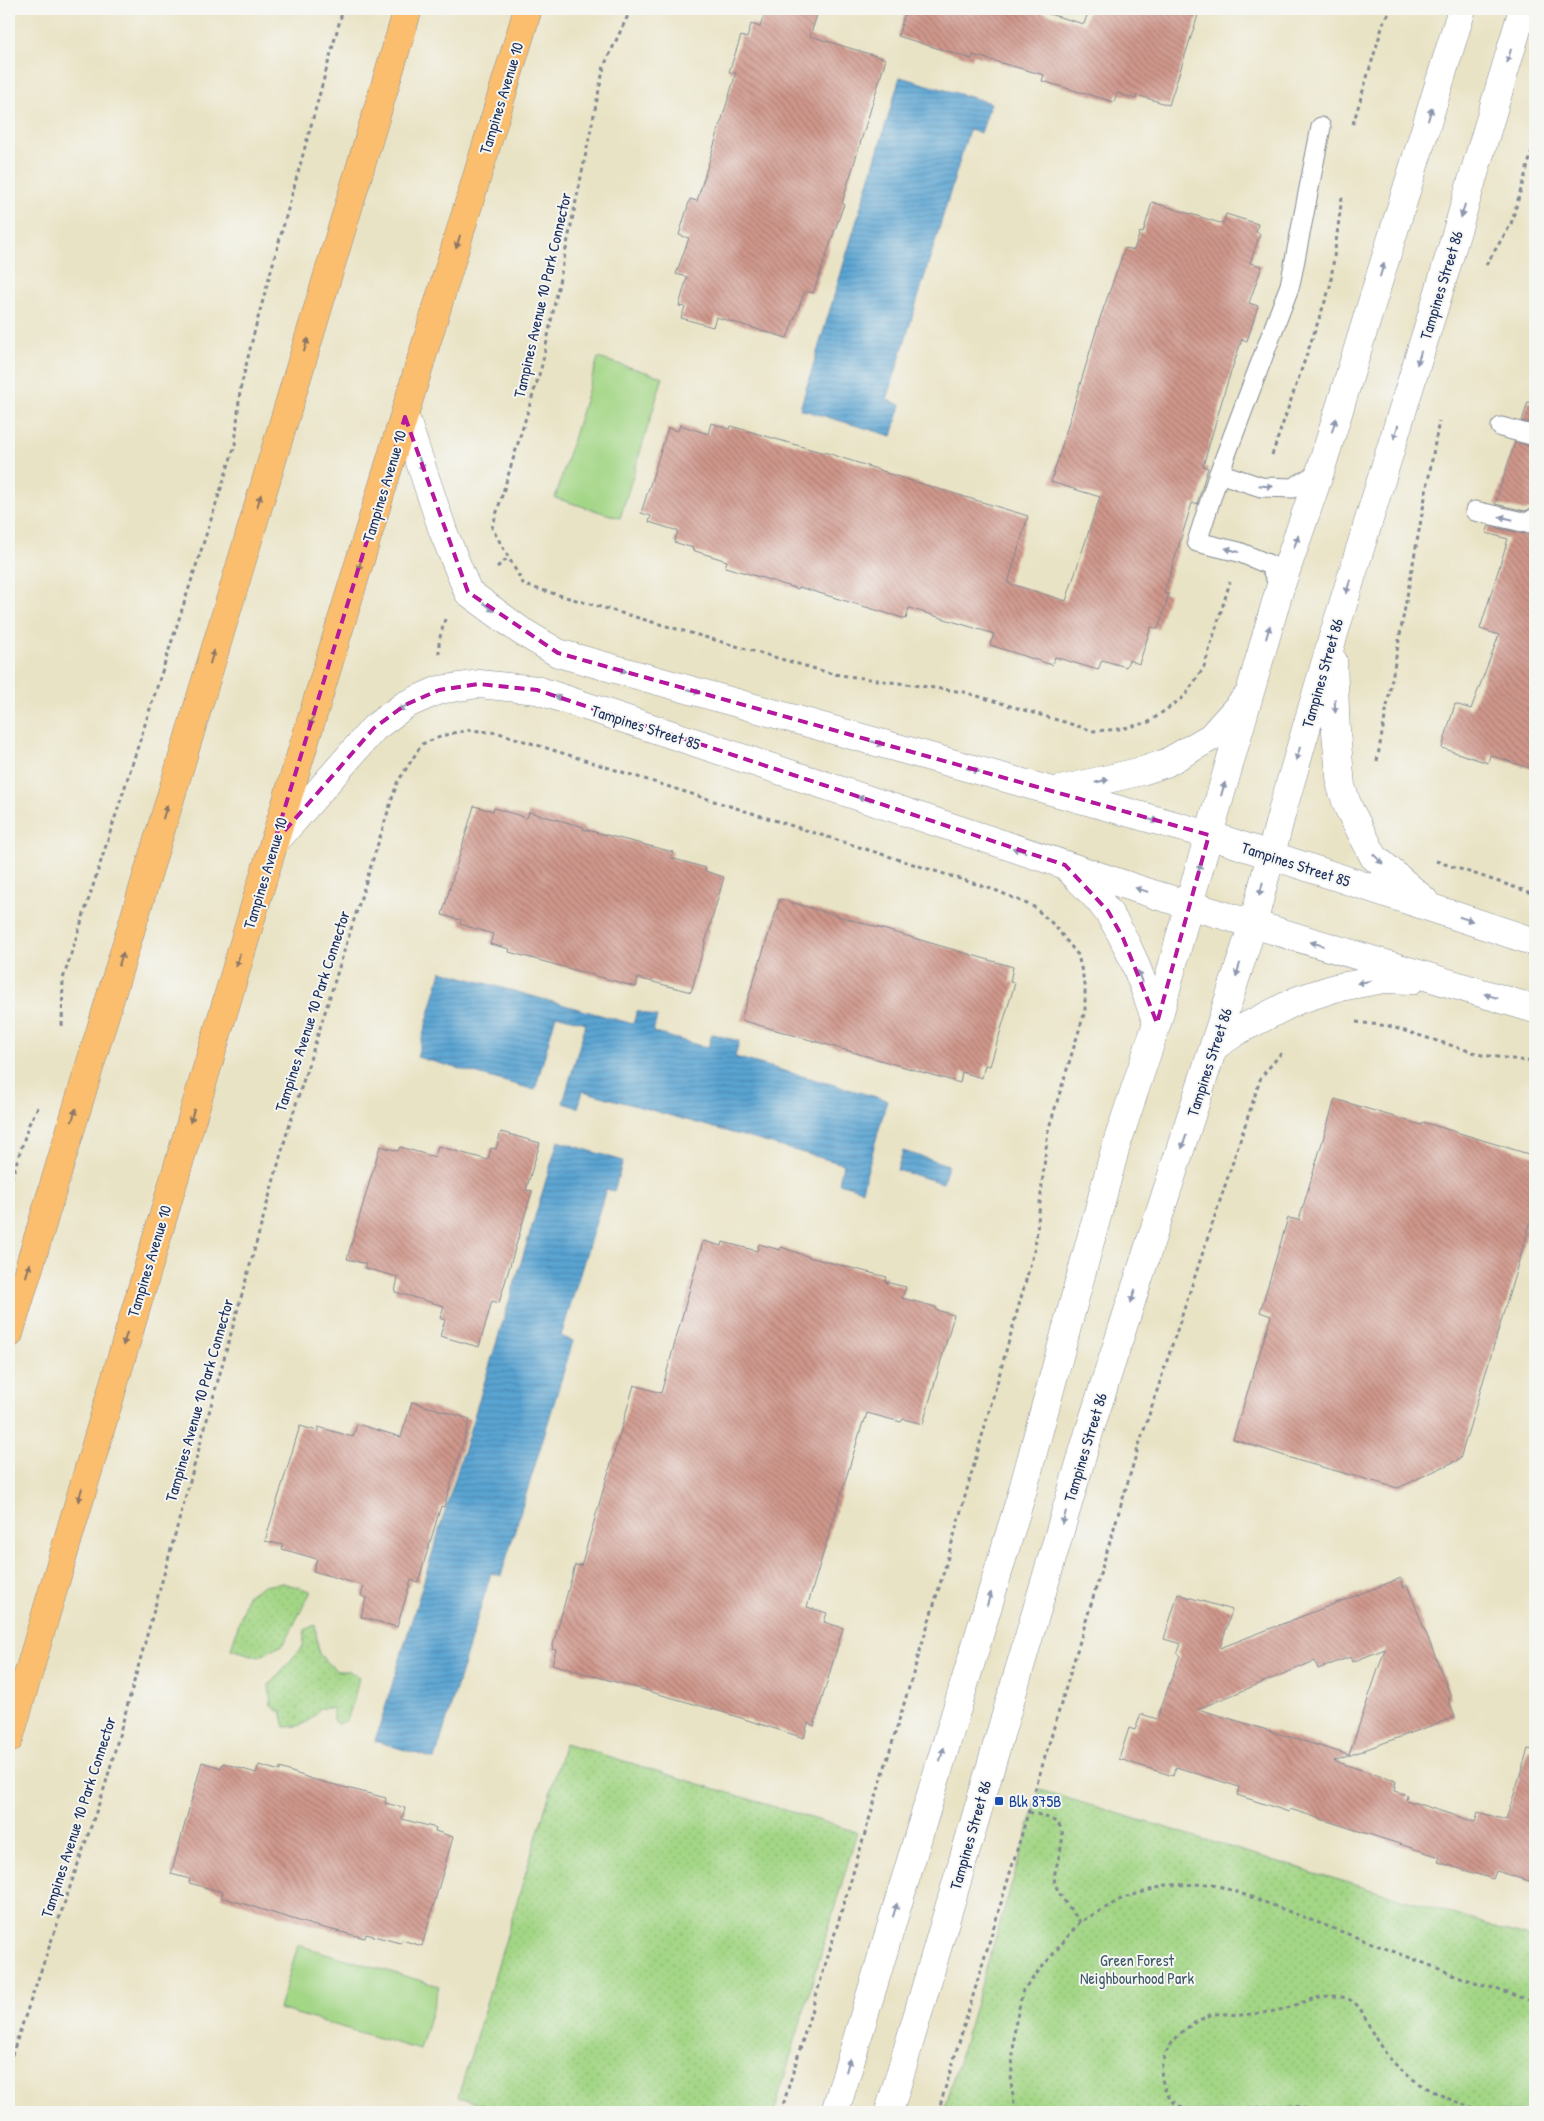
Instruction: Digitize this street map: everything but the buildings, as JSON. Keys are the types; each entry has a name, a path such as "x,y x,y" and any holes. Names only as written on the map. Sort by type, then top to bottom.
{"main road":[{"path":"9,1334 408,9"},
{"name":"Tampines Avenue 10","path":"9,1739 108,1398 274,842 528,9"}],"street":[{"path":"835,2112 1022,1493 1116,1146 1156,1023 1280,588 1320,472 1462,9"},
{"name":"Tampines Street 86","path":"889,2112 1090,1429 1253,924 1270,855 1332,640 1523,9"},
{"path":"405,417 443,531 468,592"},
{"name":"Tampines Street 85","path":"468,592 520,630 558,653 1209,835 1535,942"},
{"path":"1332,640 1336,732 1341,786 1348,807 1374,857 1435,909"},
{"name":"Tampines Street 85","path":"274,842 374,728 404,705 439,690 479,684 537,690 1065,865 1535,1009"},
{"name":"Tampines Street 85","path":"1055,792 1142,772 1166,763 1211,737 1250,694"},
{"name":"Tampines Street 85","path":"1065,865 1108,911 1134,959 1156,1023"},
{"path":"1215,1046 1239,1030 1298,1000 1335,988 1384,979 1448,983"}],"lane":[{"path":"1280,588 1270,565 1239,552 1197,542 1219,473 1290,285 1321,127"},
{"path":"1501,427 1535,436"},
{"path":"1219,473 1262,487 1292,488 1320,472"},
{"path":"1475,511 1527,523 1535,518"}],"path":[{"path":"62,1034 64,1015 63,979 235,445 240,390 343,9"},
{"name":"Tampines Avenue 10 Park Connector","path":"631,9 604,66 542,365 492,528 524,585 834,674 964,692 1094,731 1121,729 1149,722 1185,696 1204,666 1239,552"},
{"path":"1350,133 1384,21 1392,9"},
{"path":"1481,274 1510,224 1535,141"},
{"path":"1262,487 1330,287 1343,191"},
{"path":"1377,769 1377,753 1440,416"},
{"path":"448,734 439,690 439,641 446,614 468,592 508,558"},
{"name":"Tampines Avenue 10 Park Connector","path":"9,2063 105,1786 286,1136 397,783 422,744 448,734 470,730 499,733 995,890 1034,907 1054,925 1078,955 1085,985 1085,1012 1048,1131 1035,1248 944,1571 781,2112"},
{"path":"1432,860 1535,894"},
{"path":"1351,1022 1389,1026 1482,1055 1535,1062"},
{"path":"938,2112 1139,1445 1261,1077 1281,1052 1288,1047"},
{"path":"9,1186 28,1124 41,1102"},
{"path":"1029,1812 1051,1818 1059,1823 1063,1832 1063,1843 1054,1882 1080,1922"},
{"path":"1015,2112 1011,2082 1015,2026 1024,1990 1080,1922 1123,1898 1167,1885 1213,1884 1463,1978 1535,2002"},
{"path":"1198,2112 1181,2109 1166,2091 1160,2073 1168,2049 1186,2027 1212,2014 1245,2014 1277,2010 1314,1997 1335,1996 1355,2002 1365,2015 1377,2041 1399,2068 1428,2088 1457,2102 1488,2111 1510,2112"},
{"path":"1232,2112 1261,2107 1293,2105 1316,2112"},
{"path":"1517,2112 1535,2110"}],"highlighted area":[{"path":"405,417 468,592 558,653 1209,835 1157,1023 1123,938 1108,911 1065,865 537,690 479,684 439,690 405,705 374,728 274,843"}],"green space":[{"path":"598,358 663,377 620,518 555,498"},
{"path":"283,1583 311,1591 284,1644 259,1657 231,1649 247,1596 262,1586"},
{"path":"315,1625 319,1654 337,1671 349,1671 359,1677 354,1700 347,1720 338,1724 333,1720 333,1708 320,1708 305,1723 285,1727 281,1711 277,1711 271,1705 269,1685 303,1646 305,1630"},
{"path":"565,1743 857,1832 774,2112 508,2112 458,2097"},
{"name":"Green Forest Neighbourhood Park","path":"1040,1790 1535,1939 1535,2112 943,2112"},
{"path":"298,1945 439,1986 420,2050 279,2009"}],"water":[{"path":"900,77 991,103 981,133 969,130 887,400 901,405 892,436 800,409"},
{"path":"441,971 633,1024 637,1011 657,1017 653,1032 708,1048 712,1034 739,1041 735,1057 887,1100 862,1190 839,1183 843,1164 583,1091 578,1108 563,1103 586,1023 556,1015 535,1090 417,1057"},
{"path":"558,1141 623,1161 614,1191 606,1189 561,1336 573,1341 501,1576 491,1573 435,1759 375,1741"},
{"path":"903,1151 948,1165 943,1183 897,1170"}],"place":[{"name":"Blk 875B","path":"999,1801"}]}
